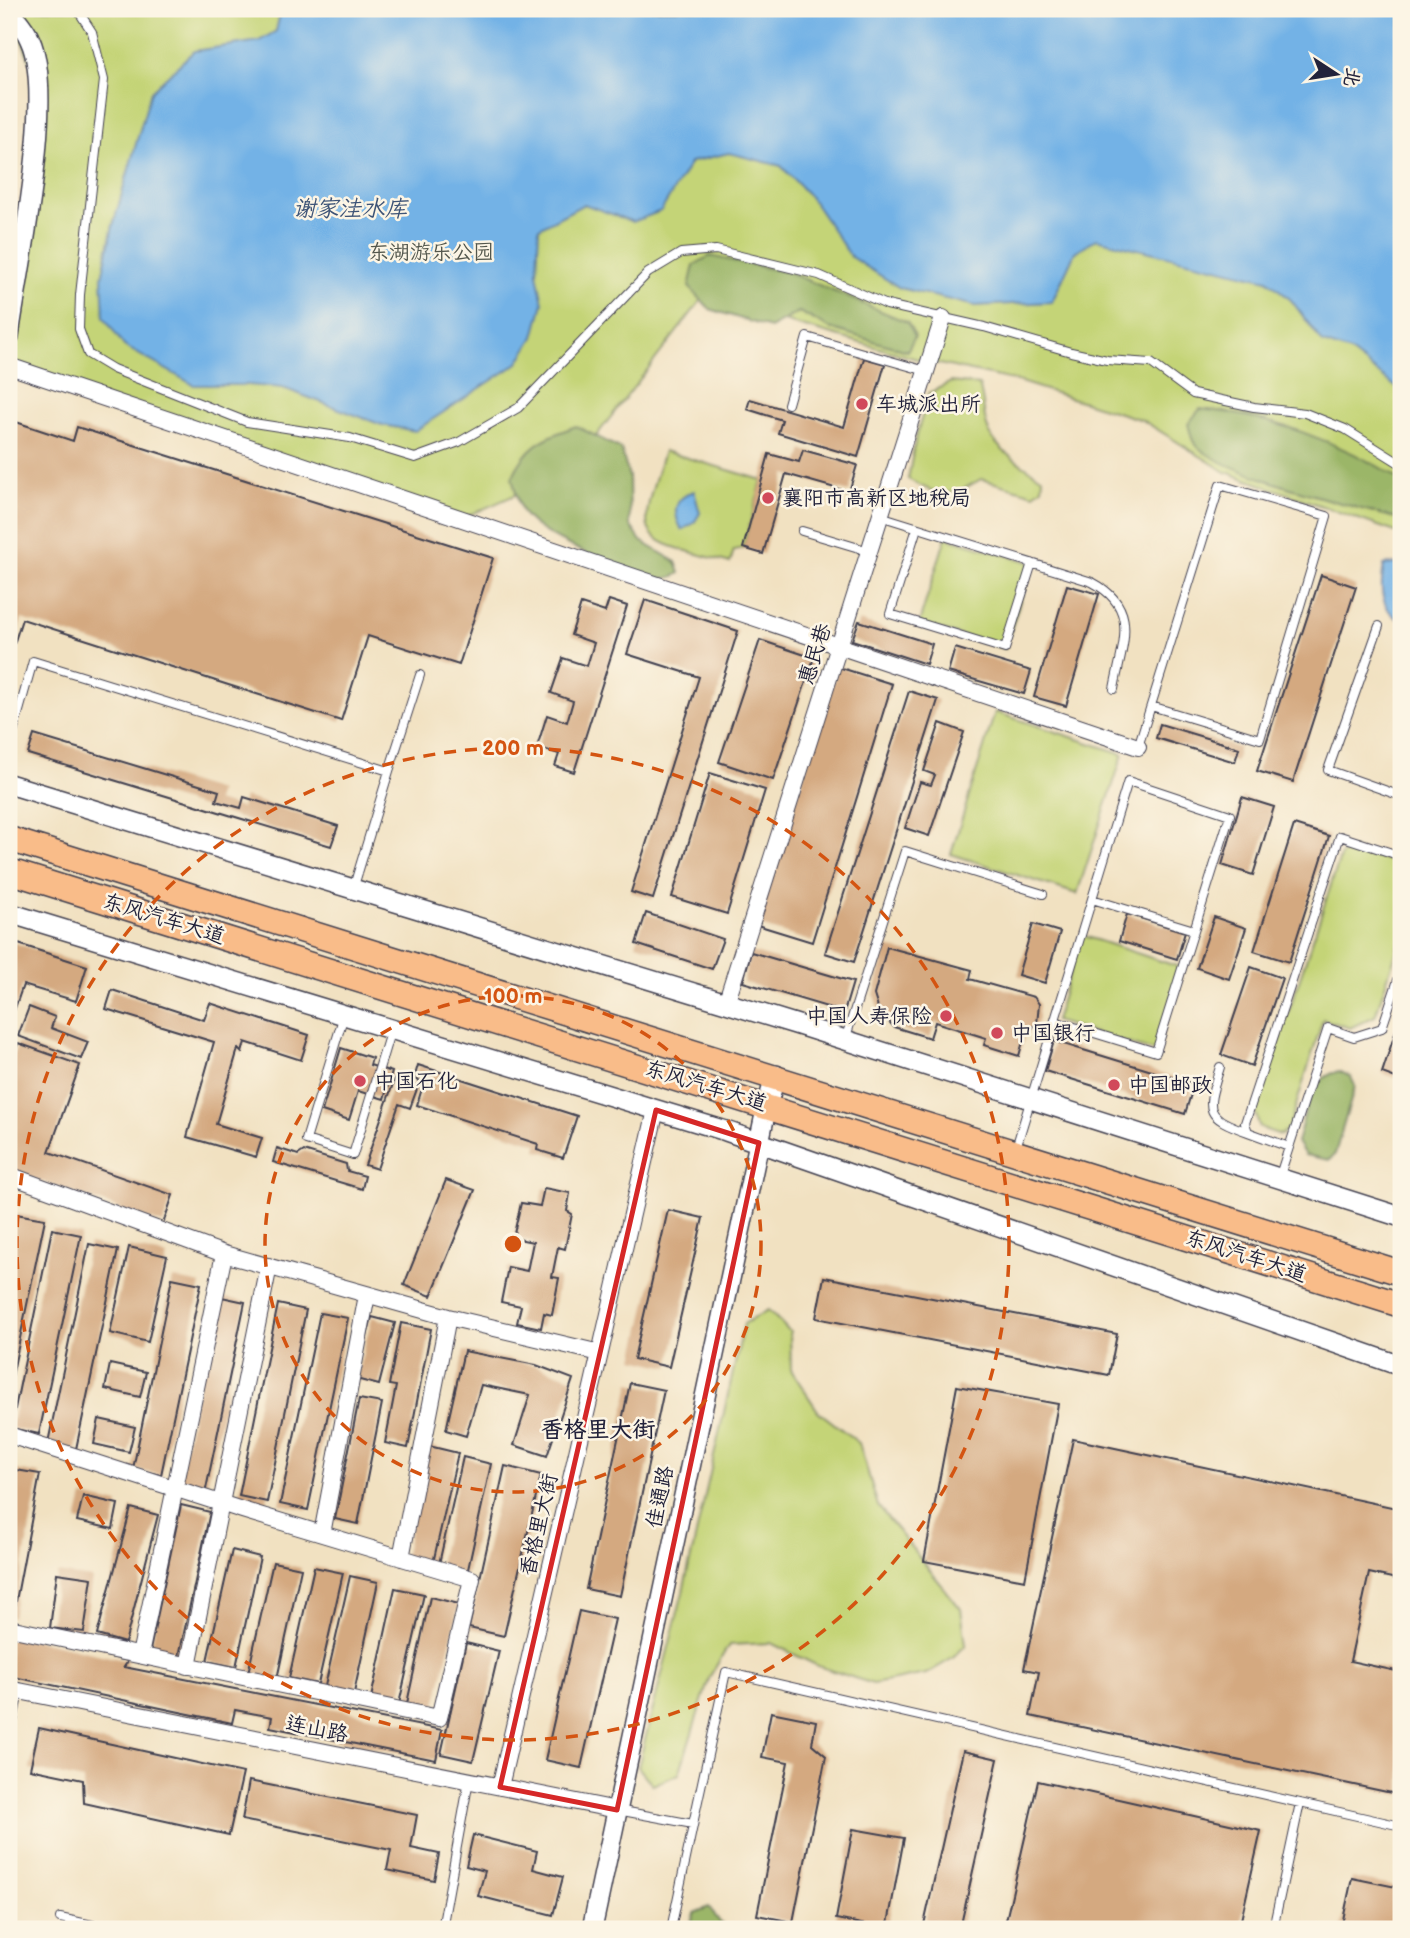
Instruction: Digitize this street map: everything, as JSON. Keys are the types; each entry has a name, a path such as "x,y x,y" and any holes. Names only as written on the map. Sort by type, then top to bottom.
{"main road":[{"name":"东风汽车大道","path":"9,839 776,1075 1401,1273"},
{"name":"东风汽车大道","path":"9,871 767,1105 1401,1305"}],"street":[{"path":"9,10 31,40 40,87 37,138 9,336"},
{"name":"惠民巷","path":"726,1003 943,318"},
{"path":"9,366 1138,747"},
{"path":"9,784 845,1040 1401,1217"},
{"path":"9,913 759,1143 1401,1366"},
{"name":"佳通路","path":"592,1929 767,1105 776,1075"},
{"name":"香格里大街","path":"500,1787 656,1110"},
{"path":"9,1178 224,1254 448,1317 600,1353"},
{"path":"140,1655 224,1254"},
{"path":"188,1665 269,1266"},
{"path":"322,1534 367,1295"},
{"path":"401,1558 448,1317"},
{"path":"9,1435 222,1504 472,1579 439,1718 9,1628"},
{"path":"9,1721 12,1690"},
{"name":"连山路","path":"12,1690 617,1810"}],"lane":[{"path":"77,9 92,32 104,80 80,295 79,329 88,354 113,369 247,422 350,438 415,458 459,442 518,408 648,273 681,253 716,250 819,275 887,306 1083,355 1151,363 1193,394 1254,407 1305,413 1345,429 1401,464"},
{"path":"788,404 807,337 926,371"},
{"path":"1138,747 1220,485 1327,516 1260,738 1151,706"},
{"path":"880,516 1092,582 1108,590 1119,603 1126,622 1114,689"},
{"path":"916,527 890,614 1005,649 1032,563"},
{"path":"802,531 869,551"},
{"path":"1379,626 1328,770 1401,796"},
{"path":"9,747 33,661 389,771"},
{"path":"353,889 420,675"},
{"path":"1015,1151 1128,781 1230,815 1156,1052 1055,1021"},
{"path":"1248,1132 1245,1123 1340,836 1401,856"},
{"path":"845,1040 905,851 1043,894"},
{"path":"1092,900 1194,930"},
{"path":"1279,1178 1328,1028 1354,1037 1382,1028 1401,971"},
{"path":"344,1015 306,1140 353,1155 391,1029"},
{"path":"1220,1067 1210,1101 1213,1115 1222,1123 1289,1147"},
{"path":"671,1929 726,1672 1401,1826"},
{"path":"442,1929 468,1780"},
{"path":"1273,1929 1300,1803"},
{"path":"617,1810 693,1824 694,1818"},
{"path":"60,1918 111,1929"}],"highlighted area":[{"path":"656,1110 759,1143 617,1810 500,1787"}],"green space":[{"name":"谢家洼水库","path":"9,9 1401,9 1401,534 1226,472 1142,420 1017,381 917,359 703,298 569,471 463,518 9,366 9,336 40,87"},
{"path":"710,256 790,273 907,322 915,336 907,351 829,328 799,312 770,328 710,309 689,287 694,265"},
{"path":"951,382 979,385 990,433 1001,449 1043,478 1042,488 1034,494 981,479 961,490 945,493 908,479 916,437 929,393"},
{"path":"1200,409 1278,424 1330,443 1378,467 1401,480 1401,520 1260,478 1209,455 1194,442 1188,424"},
{"path":"576,426 621,449 629,477 630,525 641,541 676,562 680,573 670,578 659,578 609,562 553,537 524,514 512,478 518,467 537,444"},
{"path":"664,451 762,480 743,548 734,550 730,563 677,548 651,533 647,522 648,505"},
{"path":"946,537 1032,563 1005,649 919,623"},
{"path":"995,712 1123,754 1077,894 951,854"},
{"path":"1352,848 1401,865 1401,937 1375,1016 1350,1028 1323,1019 1289,1128 1281,1135 1260,1128 1255,1112 1341,855"},
{"path":"1081,935 1182,968 1156,1052 1055,1021"},
{"path":"1339,1071 1351,1077 1355,1086 1335,1154 1329,1160 1305,1155 1297,1142 1309,1099 1320,1081"},
{"path":"768,1310 790,1332 791,1370 818,1411 859,1443 878,1506 961,1609 966,1645 953,1658 926,1674 873,1684 818,1666 771,1643 729,1645 710,1676 679,1774 653,1785 638,1767 683,1592 744,1324"},
{"path":"709,1907 725,1929 689,1929 694,1913"}],"water":[{"name":"谢家洼水库","path":"281,9 1401,9 1401,391 1350,352 1323,343 1291,300 1267,280 1096,239 1075,252 1052,302 975,306 900,288 851,257 811,198 781,166 729,153 691,162 661,211 633,222 584,204 539,228 537,273 543,303 534,337 518,363 415,431 382,425 283,388 194,385 124,346 104,317 102,277 113,225 151,91 194,51 259,41 276,31"},
{"path":"694,491 700,513 694,523 682,530 676,507 682,498"},
{"path":"1401,563 1401,621 1388,610 1382,581 1384,565"}],"building":[{"name":"车城派出所","path":"864,358 885,364 858,457 778,433 782,420 747,409 750,399 844,427"},
{"path":"13,421 73,441 77,427 493,558 459,665 368,636 341,721 22,619 14,644 9,643 9,434"},
{"name":"襄阳市高新区地税局","path":"803,450 857,465 849,492 786,474 763,554 743,548 769,454 799,462"},
{"path":"1321,575 1356,587 1293,782 1257,771"},
{"path":"1067,585 1099,594 1066,706 1034,697"},
{"path":"609,600 627,606 574,772 555,766 559,754 537,747 547,715 567,722 573,701 551,693 563,658 587,666 594,643 571,635 581,604 605,612"},
{"path":"645,600 738,631 653,899 631,892 699,677 627,654"},
{"path":"859,621 932,644 926,664 852,640"},
{"path":"760,640 814,658 773,780 719,762"},
{"path":"955,648 1031,671 1024,694 948,672"},
{"path":"838,667 892,684 812,942 757,925"},
{"path":"909,691 938,700 854,962 825,953"},
{"path":"940,723 964,732 929,836 905,828 920,782 931,785 935,775 924,771"},
{"path":"1160,724 1239,748 1235,762 1156,738"},
{"path":"34,735 219,791 216,801 241,808 244,797 338,826 331,846 28,754"},
{"path":"710,773 765,790 727,914 672,897"},
{"path":"1242,797 1274,807 1253,875 1222,865"},
{"path":"1294,825 1329,836 1289,962 1254,951"},
{"path":"646,913 723,939 712,969 636,944"},
{"path":"1127,914 1185,932 1177,959 1119,941"},
{"path":"1214,917 1246,928 1229,979 1197,968"},
{"path":"1033,924 1060,932 1045,983 1018,975"},
{"path":"9,941 87,966 76,1001 23,985 14,1011 9,1009"},
{"path":"887,947 972,970 970,979 1034,997 1039,1004 1037,1024 1025,1034 1019,1056 984,1045 986,1038 935,1022 930,1038 894,1027 879,1011 874,995"},
{"path":"751,952 853,982 844,1012 743,982"},
{"path":"1251,967 1282,978 1252,1066 1221,1055"},
{"path":"112,990 204,1020 210,1003 309,1035 301,1060 245,1042 242,1053 238,1049 216,1124 262,1138 256,1157 187,1137 214,1042 106,1009"},
{"path":"29,1007 55,1017 51,1028 88,1042 81,1059 18,1036"},
{"path":"1401,1015 1401,1080 1382,1073"},
{"path":"1054,1041 1194,1084 1185,1114 1045,1071"},
{"path":"18,1043 80,1065 49,1152 173,1195 163,1224 9,1170 9,1068"},
{"name":"中国石化","path":"341,1048 372,1058 370,1065 392,1072 384,1099 358,1091 349,1120 322,1111"},
{"path":"418,1065 577,1116 563,1158 537,1150 538,1144 417,1105 424,1082 414,1079"},
{"path":"395,1078 418,1086 410,1108 399,1104 377,1169 365,1165"},
{"path":"277,1148 298,1155 304,1151 346,1164 347,1171 365,1176 362,1189 273,1162"},
{"path":"446,1180 475,1190 431,1296 404,1285"},
{"path":"544,1188 570,1193 567,1211 572,1214 565,1249 558,1247 552,1277 559,1278 552,1315 544,1313 541,1328 517,1323 521,1306 501,1302 508,1267 527,1271 533,1242 513,1238 521,1203 540,1206"},
{"path":"668,1210 703,1218 669,1367 634,1359"},
{"path":"16,1214 45,1219 10,1386 9,1249"},
{"path":"52,1229 81,1235 39,1434 11,1428"},
{"path":"89,1244 118,1250 76,1449 48,1443"},
{"path":"129,1247 167,1256 148,1342 110,1333"},
{"path":"824,1277 1117,1334 1109,1375 816,1318"},
{"path":"172,1278 201,1284 161,1475 133,1469"},
{"path":"217,1296 245,1302 205,1494 177,1488"},
{"path":"278,1304 306,1310 267,1502 239,1496"},
{"path":"320,1313 348,1318 308,1510 280,1504"},
{"path":"372,1317 395,1323 379,1385 356,1379"},
{"path":"401,1323 431,1329 408,1448 385,1443 396,1386 389,1385"},
{"path":"464,1351 536,1365 573,1379 547,1456 514,1445 530,1395 481,1385 466,1436 446,1430"},
{"path":"110,1364 146,1372 140,1397 105,1389"},
{"path":"630,1383 664,1390 620,1596 586,1589"},
{"path":"957,1386 1058,1404 1025,1580 924,1561"},
{"path":"359,1399 382,1403 358,1524 335,1519"},
{"path":"99,1419 135,1427 129,1452 94,1444"},
{"path":"1073,1439 1401,1509 1401,1580 1369,1573 1350,1661 1401,1672 1401,1795 1030,1716 1039,1672 1024,1669"},
{"path":"429,1446 458,1453 433,1563 404,1557"},
{"path":"463,1457 491,1464 467,1574 438,1568"},
{"path":"505,1466 541,1475 504,1636 469,1628"},
{"path":"10,1469 40,1474 13,1617 9,1616"},
{"path":"83,1496 118,1504 113,1529 77,1521"},
{"path":"181,1505 210,1512 179,1656 150,1650"},
{"path":"131,1508 158,1515 125,1643 97,1635"},
{"path":"232,1550 260,1557 236,1667 207,1661"},
{"path":"273,1562 301,1568 277,1679 248,1673"},
{"path":"314,1567 343,1573 318,1684 289,1678"},
{"path":"57,1573 92,1578 84,1632 50,1628"},
{"path":"350,1576 378,1582 354,1693 325,1686"},
{"path":"395,1588 424,1594 399,1704 371,1698"},
{"path":"430,1597 459,1604 434,1714 406,1708"},
{"path":"579,1611 615,1619 581,1768 545,1760"},
{"path":"9,1634 128,1661 124,1667 442,1730 436,1760 270,1727 272,1717 235,1710 232,1723 9,1676"},
{"path":"466,1643 499,1651 473,1761 441,1754"},
{"path":"771,1712 816,1721 812,1744 826,1756 793,1922 757,1915 788,1762 762,1757"},
{"path":"39,1728 243,1773 229,1835 84,1803 83,1780 30,1769"},
{"path":"963,1751 998,1759 960,1929 923,1929"},
{"path":"249,1781 417,1815 411,1848 439,1854 434,1880 387,1870 391,1850 242,1820"},
{"path":"1038,1781 1261,1831 1239,1929 1004,1929"},
{"path":"853,1829 904,1838 887,1929 836,1919"},
{"path":"473,1835 537,1851 533,1869 563,1877 553,1915 478,1896 485,1871 466,1866"},
{"path":"1352,1878 1401,1888 1401,1929 1341,1929"}],"place":[{"name":"车城派出所","path":"862,404"},
{"name":"襄阳市高新区地税局","path":"768,498"},
{"name":"中国人寿保险","path":"946,1016"},
{"name":"中国银行","path":"997,1033"},
{"name":"中国石化","path":"360,1081"},
{"name":"中国邮政","path":"1114,1085"}],"district":[{"name":"香格里大街","path":"598,1430"}],"park label":[{"name":"东湖游乐公园","path":"431,252"}]}
